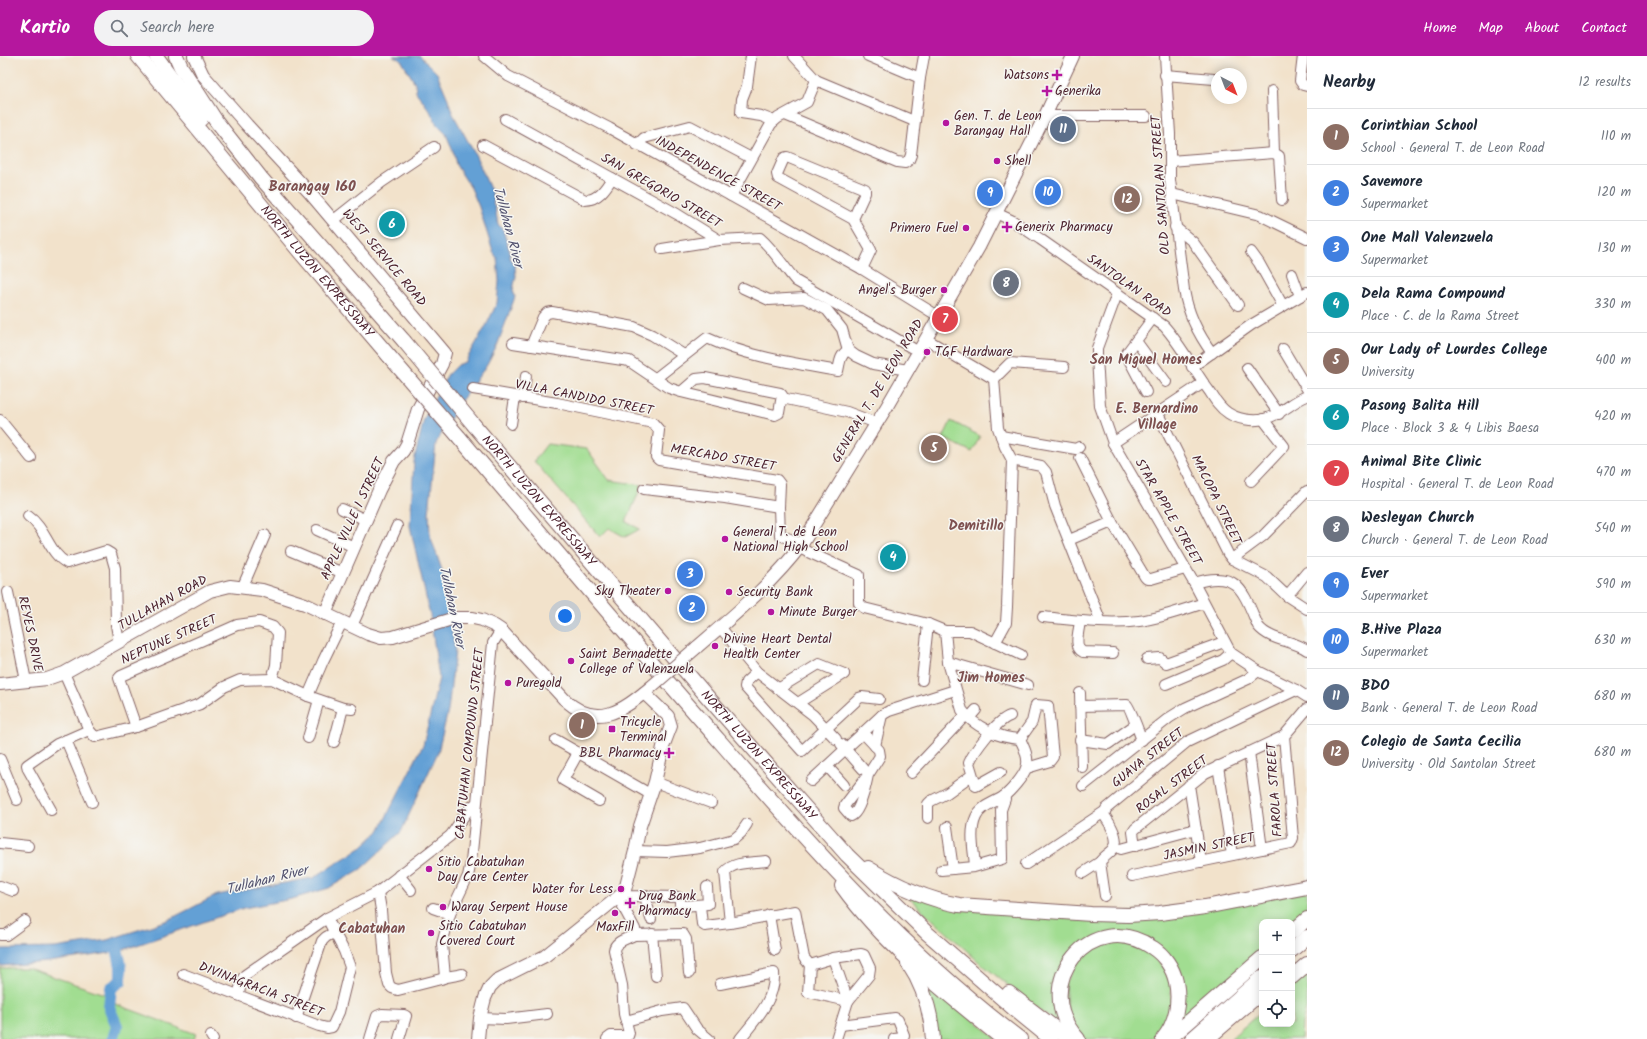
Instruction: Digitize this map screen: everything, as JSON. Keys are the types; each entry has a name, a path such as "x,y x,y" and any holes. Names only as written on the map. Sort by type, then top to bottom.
{"highway":[{"name":"NORTH LUZON EXPRESSWAY","path":"138,56 300,252 794,827 912,946 954,986 1020,1039"},
{"name":"NORTH LUZON EXPRESSWAY","path":"156,56 211,132 249,189"},
{"name":"NORTH LUZON EXPRESSWAY","path":"176,56 181,67 216,121 261,178 404,341 474,425 705,694 847,855 927,933 1051,1039"},
{"path":"819,853 853,901 900,951 1003,1039"},
{"path":"847,855 885,879 912,892 942,902 974,906 1128,915 1160,913 1206,907 1307,887"},
{"path":"1295,929 1307,919"},
{"path":"1078,1039 1068,1027 1060,1005 1059,996 1061,980 1066,967 1073,956 1084,947 1101,938 1119,936 1138,940 1151,946 1164,957 1176,979 1178,1001 1173,1021 1163,1039"},
{"path":"1295,947 1307,937"},
{"path":"900,951 912,969 922,989 928,1007 933,1039"},
{"path":"1295,962 1307,952"},
{"path":"958,959 1005,990 1069,1039"},
{"path":"1169,1039 1259,961"},
{"path":"1295,974 1307,964"},
{"path":"1192,1039 1259,980"},
{"path":"1207,1039 1259,995"},
{"path":"1221,1039 1259,1006"}],"main road":[{"name":"WEST SERVICE ROAD","path":"194,56 203,75 334,220 444,351"},
{"name":"GENERAL T. DE LEON ROAD","path":"455,618 473,618 482,620 501,630 574,709 596,716 617,712 648,690 720,627 772,579 800,546 919,352 938,316 979,247 1045,116 1073,56"},
{"name":"APPLE VILLE 1 STREET","path":"325,614 379,490 394,461 407,444 418,408 446,355 444,351"},
{"name":"TULLAHAN ROAD","path":"0,684 46,679 64,673 210,591 230,586 243,586 280,595 368,634 381,638 412,632 455,618"},
{"path":"478,1039 480,1018 485,998 490,987 497,980 507,974 545,956 620,895 627,883 636,851 640,826 655,782 663,747 671,726 668,716 648,690"}],"street":[{"name":"INDEPENDENCE STREET","path":"484,56 508,76 637,144 862,269 938,316"},
{"path":"751,56 747,86 742,99 741,113 761,116 774,121"},
{"path":"794,56 816,80 914,121"},
{"path":"868,56 920,78"},
{"path":"785,115 898,162 905,163 909,160 911,155 914,121 924,56"},
{"name":"OLD SANTOLAN STREET","path":"1165,56 1172,194 1175,227 1187,307 1201,338 1212,353"},
{"path":"1303,56 1304,84"},
{"path":"1165,75 1211,79"},
{"path":"731,196 751,158 774,121 807,102 816,80"},
{"path":"1272,91 1282,200"},
{"path":"1045,116 1146,116"},
{"name":"SAN GREGORIO STREET","path":"505,119 612,178 719,240 760,238 770,246 783,266 796,281 919,352"},
{"path":"637,144 644,138 690,126 751,158"},
{"path":"483,145 584,200 590,200 600,194 612,178"},
{"path":"334,220 382,182 434,147"},
{"path":"1170,161 1277,154"},
{"path":"853,219 866,193 866,189 787,158 783,159 777,174 780,179 853,219 872,250 862,269"},
{"path":"1172,194 1260,215 1307,238"},
{"name":"SANTOLAN ROAD","path":"996,213 1013,221 1040,239 1153,318 1172,334 1203,383 1222,408 1231,415 1254,420 1263,419 1279,414 1307,396"},
{"path":"1175,227 1193,242 1238,305"},
{"path":"662,249 719,240"},
{"path":"1251,252 1259,263 1283,306"},
{"path":"1192,367 1251,325 1304,294 1292,274"},
{"path":"743,288 769,300 804,298 827,310 842,329 848,350 863,361 908,370"},
{"name":"STAR APPLE STREET","path":"1117,294 1097,348 1100,406 1113,443 1194,583 1231,653 1258,671 1307,697"},
{"path":"531,346 543,317 547,313 552,312 634,327 652,335 684,355"},
{"path":"1146,392 1126,354 1153,318"},
{"path":"656,378 707,338 748,354 838,371 843,352 848,350"},
{"path":"926,339 994,379"},
{"path":"1136,341 1166,382"},
{"path":"513,343 629,361 669,388 681,392 775,415 779,413 782,398 780,393 705,378 696,379 681,392"},
{"path":"1283,349 1307,389"},
{"path":"995,643 1004,627 1007,607 1012,460 1000,436 996,411 994,379 1010,363 1064,367"},
{"path":"1247,368 1279,414"},
{"path":"511,424 526,376"},
{"path":"1113,443 1203,383"},
{"name":"VILLA CANDIDO STREET","path":"473,389 653,423 657,426 660,434 657,459"},
{"path":"782,398 847,412 876,423"},
{"name":"MACOPA STREET","path":"1158,414 1228,554 1232,559 1267,577 1287,596 1306,608"},
{"path":"1251,481 1284,446 1263,419"},
{"path":"0,420 31,458"},
{"path":"1000,436 1076,449 1079,447"},
{"path":"1080,458 1112,522 1148,579 1185,569"},
{"name":"MERCADO STREET","path":"657,459 777,480 780,484 780,535 800,546"},
{"path":"1012,460 1040,466 1044,469 1055,506 1101,622"},
{"path":"644,489 725,498 779,507"},
{"path":"1232,559 1263,536 1307,492"},
{"path":"342,509 366,520"},
{"path":"28,516 46,536 57,556 66,563 106,551 111,554 115,568 116,625 120,642"},
{"path":"1069,540 1112,522"},
{"path":"308,696 323,661 347,624 397,526"},
{"path":"317,530 354,547"},
{"path":"243,586 264,535"},
{"path":"800,546 859,575 860,603 864,608 928,624 945,631 970,631 1021,655"},
{"path":"291,550 343,573"},
{"path":"1287,596 1307,572"},
{"path":"1194,583 1209,578 1228,580 1246,597 1261,630 1307,650"},
{"name":"REYES DRIVE","path":"8,592 26,681"},
{"path":"1043,617 1080,622 1139,621 1158,617 1204,602"},
{"name":"NEPTUNE STREET","path":"136,727 119,678 121,676 238,625 259,622 272,627 278,633 276,665 272,679"},
{"path":"1080,622 1077,646 1079,650 1083,652 1113,652"},
{"path":"922,680 928,624"},
{"path":"720,627 757,672 798,703 837,740 866,772 881,754 863,733"},
{"name":"CABATUHAN COMPOUND STREET","path":"445,977 442,944 450,914 468,876 471,862 493,643 501,630"},
{"path":"945,631 948,662 955,690 970,714 990,732 1007,738 1020,739"},
{"path":"1147,659 1160,658 1166,663 1224,642"},
{"path":"1166,684 1223,660 1231,653"},
{"path":"948,662 1028,685"},
{"path":"778,689 819,664 844,674 798,703"},
{"path":"1083,786 1169,718 1185,708 1248,679 1258,671"},
{"path":"757,672 746,682 744,687 802,751 862,697 881,701 886,712 875,746"},
{"path":"64,673 92,733"},
{"path":"51,810 27,766 57,744 92,733 136,727 200,704 224,687 240,680 272,679 308,696 347,709 334,742"},
{"path":"811,781 886,712 955,690"},
{"name":"GUAVA STREET","path":"1026,864 1104,812 1187,742 1296,690"},
{"path":"1080,693 1080,740 1082,767"},
{"path":"308,738 319,700"},
{"path":"975,866 972,830 976,817 984,807 1004,796 1015,785 1027,768 1050,761 1053,757 1048,706 1036,704 1032,722 1020,739"},
{"path":"1080,706 1127,705 1130,708 1135,725 1142,740"},
{"path":"1284,736 1307,709"},
{"path":"911,773 970,714"},
{"path":"1001,772 978,786 975,785 969,761 990,732 1002,719 1010,716"},
{"path":"1080,740 1108,744 1135,725"},
{"name":"ROSAL STREET","path":"1135,846 1134,830 1205,773 1284,736"},
{"name":"FAROLA STREET","path":"1284,736 1293,838 1292,843"},
{"path":"1020,739 1026,753 1027,768"},
{"path":"66,740 92,802"},
{"path":"556,740 650,794"},
{"path":"1249,752 1262,848"},
{"path":"578,753 563,780 599,801"},
{"path":"0,759 17,800"},
{"path":"827,766 844,785"},
{"path":"1218,766 1232,855"},
{"path":"928,818 928,804 947,793 972,774"},
{"path":"655,782 712,803"},
{"path":"1189,785 1201,862"},
{"path":"941,870 975,866 1002,860 1001,810 1005,799 1004,796"},
{"path":"238,995 242,978 326,918 378,892 450,836 458,827 468,810 476,804"},
{"path":"1083,873 1100,862 1114,849 1116,842 1112,825 1104,815 1104,812"},
{"path":"636,851 667,852 714,845 738,837 747,824"},
{"path":"947,827 953,869"},
{"path":"1121,849 1196,829"},
{"path":"0,843 28,846"},
{"name":"JASMIN STREET","path":"1132,876 1292,843"},
{"path":"730,923 725,874 726,871 729,868 739,864 766,862"},
{"path":"1100,862 1105,896"},
{"path":"399,875 411,890"},
{"path":"0,886 13,891"},
{"path":"620,895 678,897 680,899 680,904 683,906 700,906 708,904 709,902 707,886"},
{"path":"378,892 382,918 384,962 389,985 392,988 398,990 445,977 462,974"},
{"path":"620,895 635,928 634,935"},
{"path":"645,896 651,919"},
{"path":"700,906 703,926 730,923 795,911 804,958 810,965 808,992 848,1001"},
{"path":"434,908 450,914"},
{"path":"769,915 775,950"},
{"name":"DIVINAGRACIA STREET","path":"183,974 296,1018 327,1028 332,1027 335,1023 345,991 350,967 335,932 326,918"},
{"path":"0,935 6,935 25,921"},
{"path":"296,1018 322,941 335,932"},
{"path":"652,934 656,976"},
{"path":"607,1039 611,1036 628,1036 629,1029 624,1014 622,985 614,950 614,946 617,943 634,935 683,934 686,939 689,973"},
{"path":"810,965 833,958 862,955 870,968 867,977 848,1001 836,1039"},
{"path":"833,958 848,1001"},
{"path":"720,984 774,973 775,980 768,1002 740,1039"},
{"path":"626,1021 662,1011 683,1008 697,1029 709,1039"},
{"path":"370,1039 377,1016 382,1014 406,1016 398,1039"},
{"path":"480,1018 506,1019 547,1014"},
{"path":"841,1025 895,1018 898,1020 904,1036 903,1038 894,1039"}],"green space":[{"path":"951,421 980,436 972,452 943,438"},
{"path":"547,444 587,449 609,480 642,485 626,522 640,529 625,537 609,528 600,537 534,461"},
{"path":"898,888 911,894 1091,917 1307,891 1307,913 1295,923 1295,919 1259,919 1259,954 1173,1028 1177,969 1120,932 1062,965 1069,1034 979,962"},
{"path":"1114,940 1147,948 1170,974 1172,1008 1162,1029 1152,1039 1083,1039 1068,1017 1065,983 1082,954"},
{"path":"0,968 28,968 107,995 107,1008 113,1027 112,1035 109,1039 0,1039"},
{"path":"1307,971 1307,1006 1302,1023 1301,1039 1230,1039 1259,1014 1259,1027 1295,1027 1295,982"},
{"path":"920,974 997,1039 937,1039"},
{"path":"113,1003 196,1034 194,1039 117,1039 120,1028"}],"water":[{"path":"393,56 420,56 437,73 452,112 476,156 490,189 492,190 492,197 494,199 493,205 495,207 498,224 503,230 510,252 510,257 515,266 516,276 513,290 515,297 497,346 487,365 461,401 436,443 429,513 430,535 443,573 455,651 448,711 438,752 401,832 361,869 329,888 292,899 244,908 117,952 48,962 0,966 0,949 55,948 107,940 166,921 217,895 313,878 362,847 379,831 423,745 439,678 430,615 410,526 414,461 424,419 448,374 457,365 465,362 486,326 497,303 499,281 497,258 493,252 479,207 471,188 456,165 453,151 446,134 437,125 430,111 416,92 415,83 401,60"}],"waterway":[{"path":"113,1039 117,1026 109,1007 111,988 121,981 121,966 116,944"}],"place":[{"name":"Watsons","path":"1057,75"},
{"name":"Generika","path":"1047,91"},
{"name":"Gen. T. de Leon Barangay Hall","path":"946,123"},
{"name":"BDO","path":"1063,129"},
{"name":"Shell","path":"997,161"},
{"name":"B.Hive Plaza","path":"1048,192"},
{"name":"Ever","path":"990,193"},
{"name":"Colegio de Santa Cecilia","path":"1127,199"},
{"name":"Pasong Balita Hill","path":"392,224"},
{"name":"Generix Pharmacy","path":"1007,227"},
{"name":"Primero Fuel","path":"966,228"},
{"name":"Wesleyan Church","path":"1006,283"},
{"name":"Angel's Burger","path":"944,290"},
{"name":"Animal Bite Clinic","path":"945,319"},
{"name":"TGF Hardware","path":"927,352"},
{"name":"Our Lady of Lourdes College","path":"934,448"},
{"name":"General T. de Leon National High School","path":"725,539"},
{"name":"Dela Rama Compound","path":"893,557"},
{"name":"One Mall Valenzuela","path":"690,574"},
{"name":"Sky Theater","path":"668,591"},
{"name":"Security Bank","path":"729,592"},
{"name":"Savemore","path":"692,608"},
{"name":"Minute Burger","path":"771,612"},
{"name":"Divine Heart Dental Health Center","path":"715,646"},
{"name":"Saint Bernadette College of Valenzuela","path":"571,661"},
{"name":"Puregold","path":"508,683"},
{"name":"Corinthian School","path":"582,725"},
{"name":"Tricycle Terminal","path":"612,729"},
{"name":"BBL Pharmacy","path":"669,753"},
{"name":"Sitio Cabatuhan Day Care Center","path":"429,869"},
{"name":"Water for Less","path":"621,889"},
{"name":"Drug Bank Pharmacy","path":"630,903"},
{"name":"Waray Serpent House","path":"443,907"},
{"name":"MaxFill","path":"615,913"},
{"name":"Sitio Cabatuhan Covered Court","path":"431,933"}],"district":[{"name":"Barangay 160","path":"312,187"},
{"name":"San Miguel Homes","path":"1146,360"},
{"name":"E. Bernardino Village","path":"1157,418"},
{"name":"Demitillo","path":"976,526"},
{"name":"Jim Homes","path":"991,678"},
{"name":"Cabatuhan","path":"372,929"}],"water label":[{"name":"Tullahan River","path":"508,227"},
{"name":"Tullahan River","path":"452,607"},
{"name":"Tullahan River","path":"267,880"}]}
